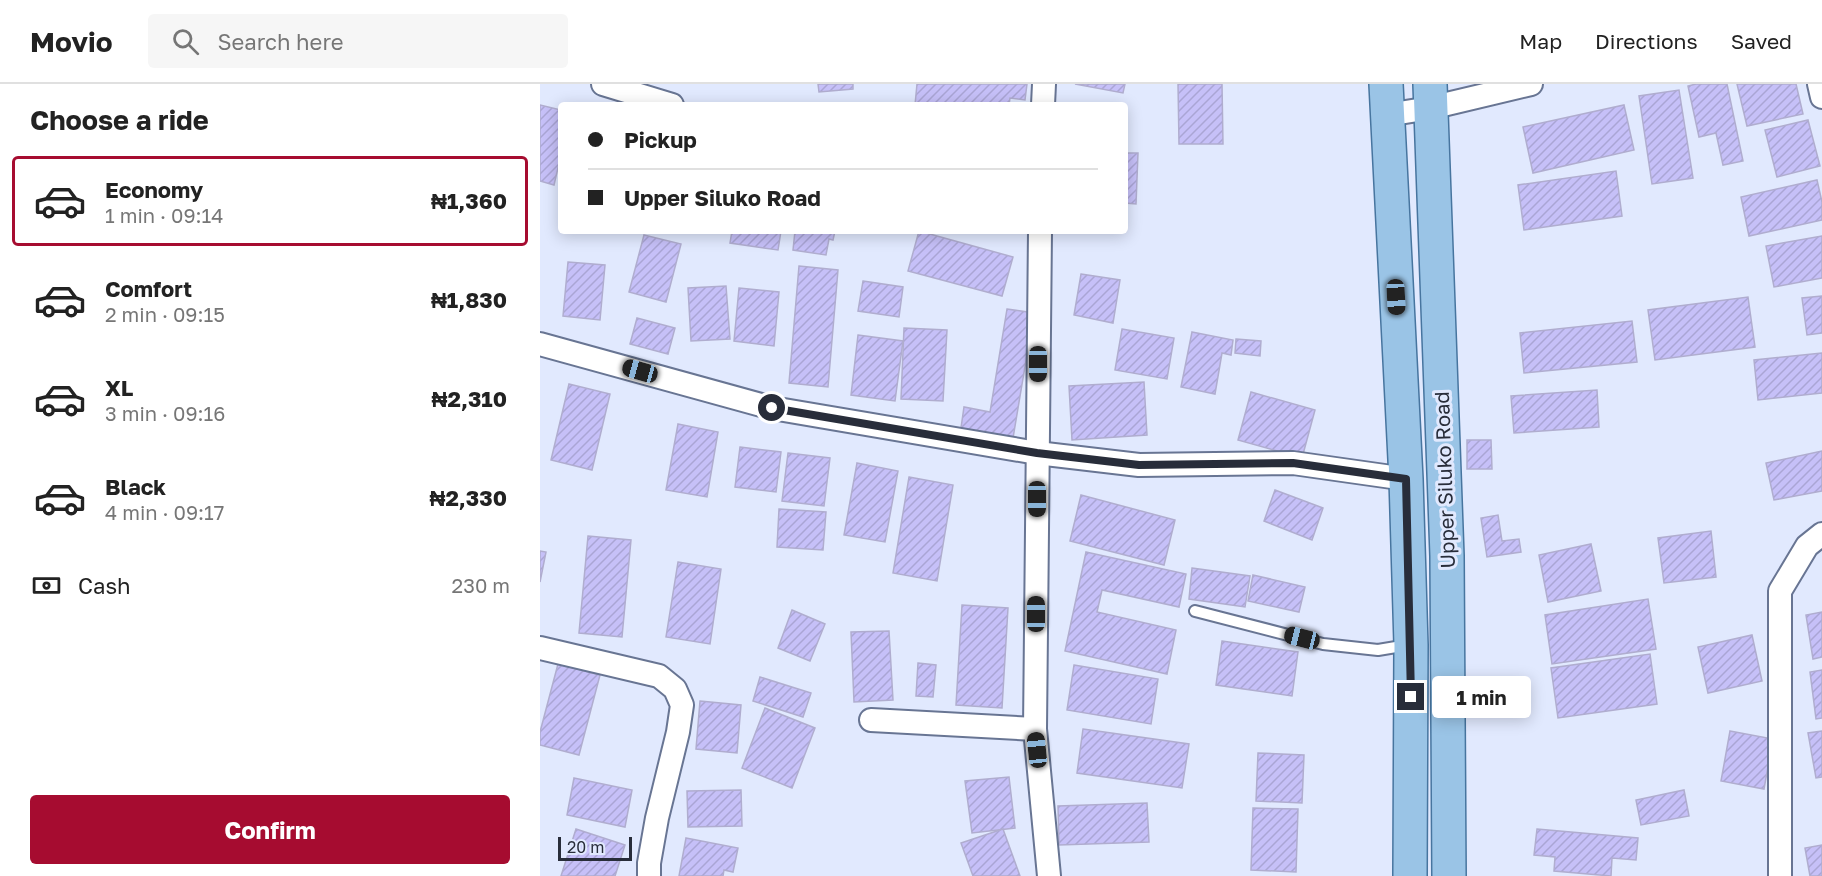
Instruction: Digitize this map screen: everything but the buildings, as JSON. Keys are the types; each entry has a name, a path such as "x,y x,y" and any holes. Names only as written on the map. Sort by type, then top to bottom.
{"main road":[{"name":"Upper Siluko Road","path":"1430,96 1447,556 1449,876"},
{"name":"Upper Siluko Road","path":"1386,99 1406,479 1411,645 1410,876"}],"street":[{"path":"603,84 662,102"},
{"path":"1043,102 1044,84"},
{"path":"1386,99 1531,84"},
{"path":"1819,84 1822,98"},
{"path":"1040,234 1035,729 1049,876"},
{"path":"540,344 772,408 1037,453 1139,465 1293,463 1406,479"},
{"path":"1780,876 1780,591 1807,546 1822,534"},
{"path":"540,648 659,676 675,689 682,705 678,732 657,818 649,863 650,876"},
{"path":"871,720 1035,729"}],"lane":[{"path":"1195,611 1323,644 1378,650 1411,645"}],"route":[{"path":"772,408 1037,453 1139,465 1293,463 1406,479 1411,697"}]}
